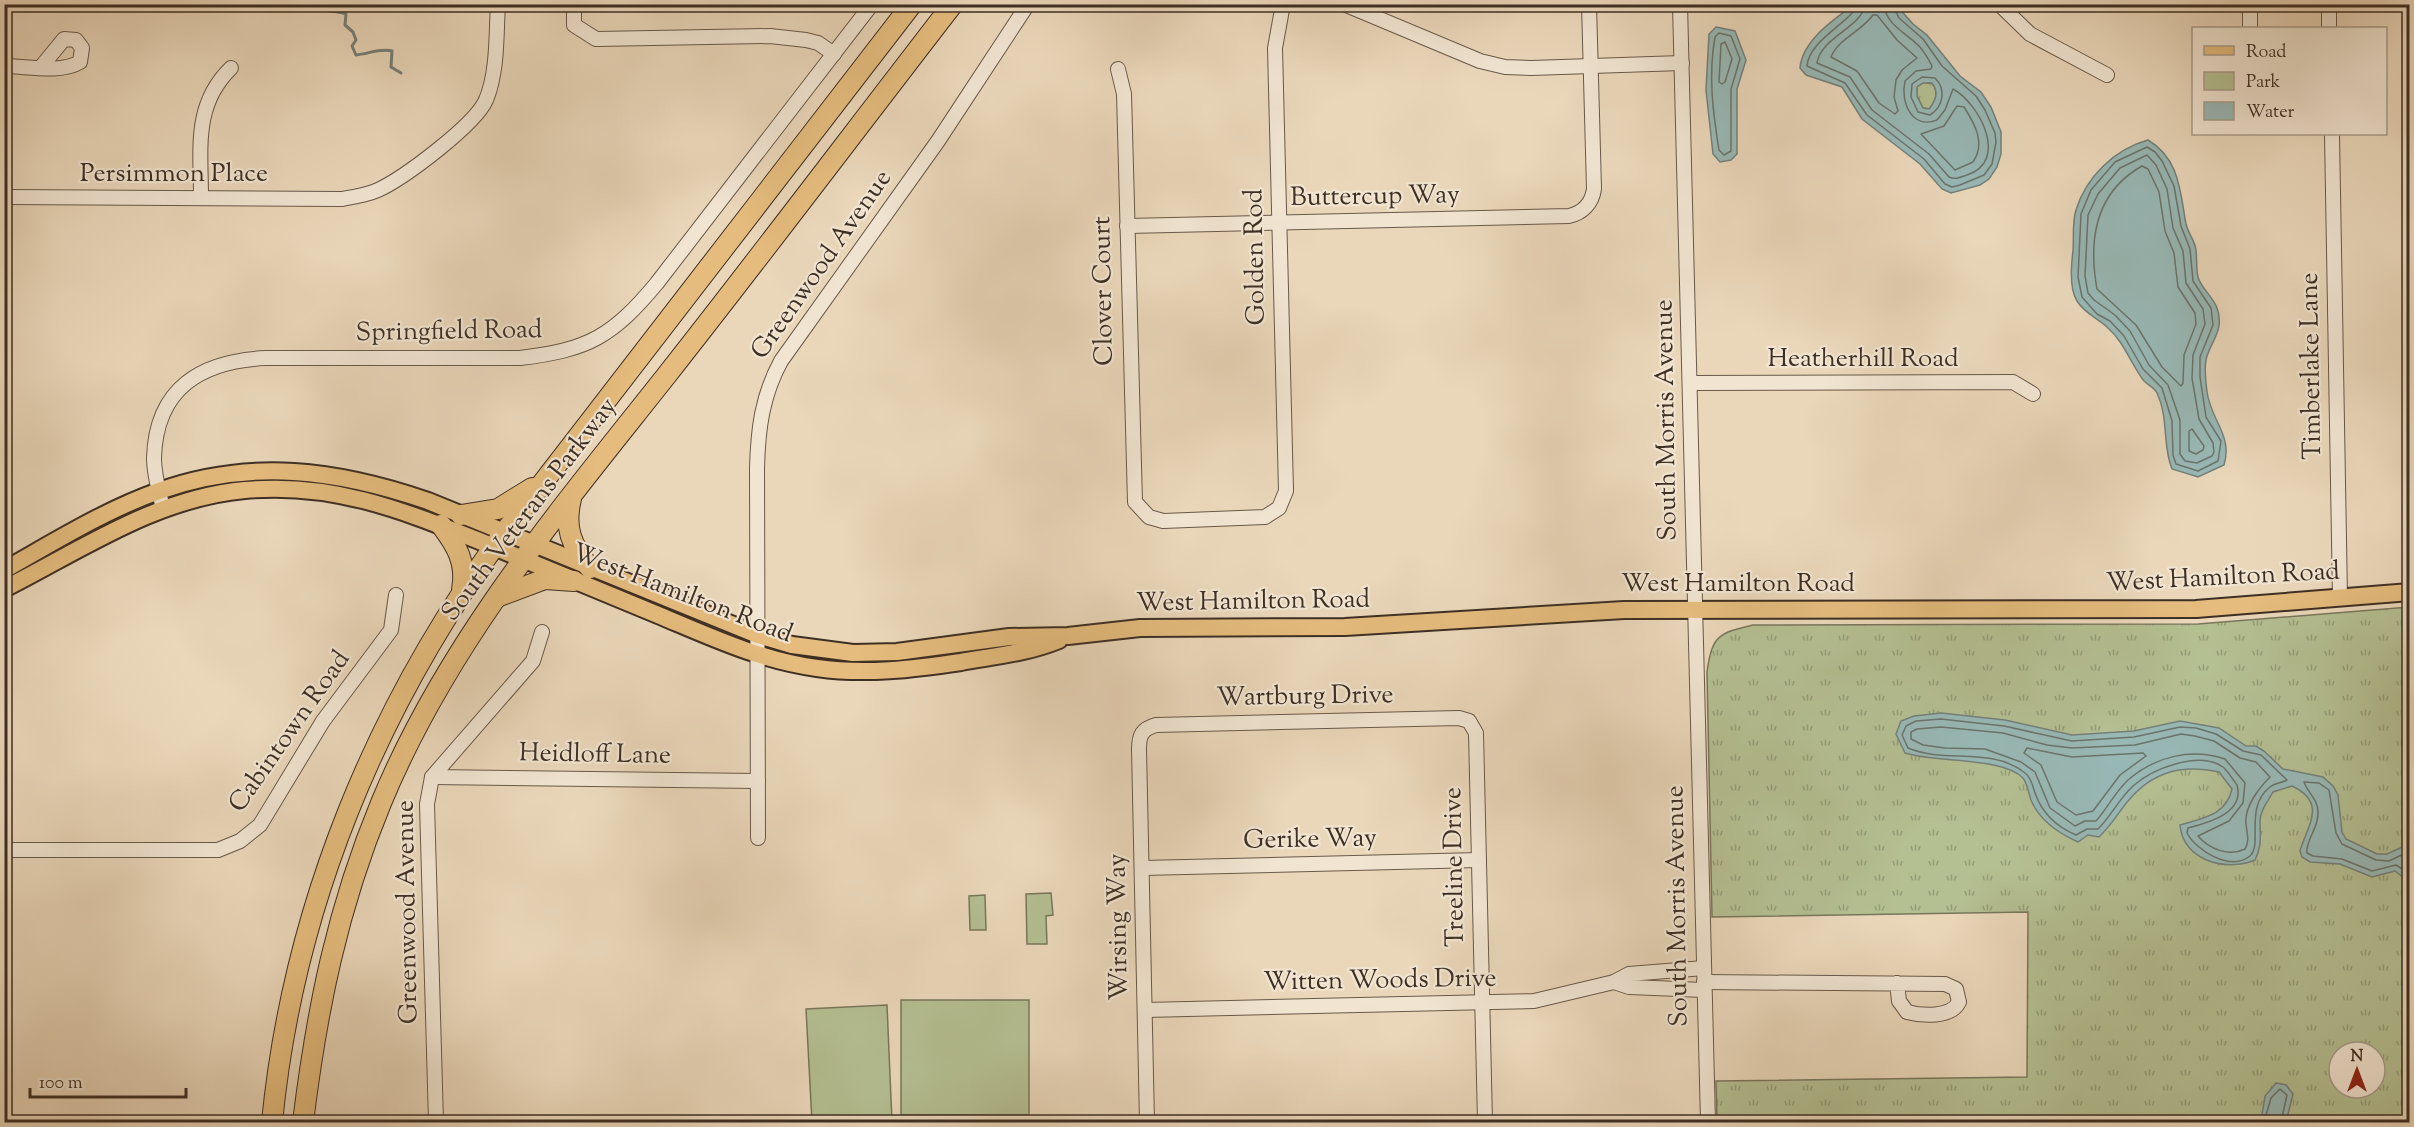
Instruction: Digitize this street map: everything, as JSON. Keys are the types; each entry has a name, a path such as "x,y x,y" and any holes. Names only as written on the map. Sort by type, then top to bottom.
{"highway":[{"name":"South Veterans Parkway","path":"272,1122 287,1019 302,949 341,826 394,708 427,646 499,540 912,4"},
{"name":"South Veterans Parkway","path":"303,1122 323,985 336,933 362,851 381,801 418,723 450,665 494,598 572,495 953,4"},
{"path":"461,515 498,509 516,500 546,478"},
{"path":"572,495 567,530 578,553 590,568"},
{"path":"441,525 454,543 464,565 462,592"},
{"path":"494,598 545,579 574,580"}],"main road":[{"path":"4,570 107,514 159,490 194,480 249,472 316,472 377,483 461,515 499,540"},
{"path":"4,589 104,535 163,508 230,491 293,488 361,498 441,525 499,540 529,552"},
{"name":"West Hamilton Road","path":"529,552 574,580 758,654 816,668 877,671 1031,651 1068,636"},
{"name":"West Hamilton Road","path":"529,552 590,568 758,635 802,647 853,653 897,652 1010,637 1068,636 1140,628 1345,627 1588,611 1695,609 2196,609 2409,592"}],"street":[{"name":"Persimmon Place","path":"4,197 342,199 377,190 391,182 473,117 486,100 491,81 498,4"},
{"path":"573,4 574,26 596,39 770,36 812,41 834,54"},
{"name":"Springfield Road","path":"163,508 154,459 159,423 165,408 186,382 225,362 266,358 520,358 552,355 581,346 608,333 632,313 657,283 872,4"},
{"name":"Greenwood Avenue","path":"758,838 758,438 761,412 773,376 787,352 938,141 1029,4"},
{"name":"Golden Rod","path":"1141,511 1149,517 1163,520 1265,517 1279,508 1286,491 1275,48 1283,4"},
{"path":"1344,4 1492,64 1518,68 1682,63"},
{"path":"1589,4 1591,67"},
{"name":"South Morris Avenue","path":"1680,4 1708,1122"},
{"path":"1999,4 2030,34 2107,75"},
{"path":"2250,4 2250,27"},
{"path":"2329,4 2330,27"},
{"path":"4,66 41,67"},
{"name":"Buttercup Way","path":"1127,226 1569,216 1586,206 1594,189 1591,67"},
{"path":"201,198 203,112 210,93 231,68"},
{"name":"Clover Court","path":"1118,69 1124,94 1134,497 1141,511"},
{"name":"Timberlake Lane","path":"2331,135 2340,598"},
{"name":"Heatherhill Road","path":"1691,383 2013,382 2032,394"},
{"name":"Cabintown Road","path":"4,850 218,850 240,841 260,825 323,721 391,630 396,596"},
{"name":"Greenwood Avenue","path":"436,1122 428,804 432,777 533,661 542,632"},
{"name":"Wartburg Drive","path":"1143,731 1156,725 1459,718 1469,721"},
{"name":"Treeline Drive","path":"1469,721 1476,733 1485,1122"},
{"name":"Wirsing Way","path":"1143,731 1139,739 1148,1122"},
{"name":"Heidloff Lane","path":"432,777 758,781"},
{"name":"Gerike Way","path":"1142,868 1479,860"},
{"name":"Witten Woods Drive","path":"1145,1010 1534,1001 1614,982 1629,974 1651,970 1704,968"},
{"name":"Witten Woods Drive","path":"1614,982 1629,987 1897,983"}],"green space":[{"path":"1923,83 1932,83 1936,93 1930,109 1923,108 1917,96 1917,87"},
{"path":"2409,607 2409,1122 1717,1122 1716,1081 2027,1077 2028,912 1712,917 1707,672 1712,650 1719,638 1732,631 1753,625 2198,624"},
{"path":"1051,893 1053,915 1046,916 1047,944 1027,944 1026,894"},
{"path":"985,895 986,930 970,930 969,896"},
{"path":"901,1000 1029,1000 1029,1115 901,1115"},
{"path":"887,1005 892,1122 812,1122 806,1009"}],"water":[{"path":"1855,4 1896,5 1913,24 1927,35 1960,76 1981,92 1991,107 2001,132 2001,154 1997,167 1989,179 1980,185 1951,193 1942,189 1920,164 1862,119 1842,87 1806,75 1800,68 1806,49 1813,40","holes":["1923,83 1932,83 1936,93 1935,99 1929,109 1923,108 1917,96 1917,87"]},
{"path":"1716,27 1735,31 1746,60 1737,89 1737,154 1731,160 1720,162 1713,154 1706,90 1709,34"},
{"path":"2148,140 2159,148 2173,166 2180,188 2186,224 2195,247 2198,277 2218,310 2219,326 2206,360 2205,376 2209,402 2224,436 2226,454 2224,465 2198,477 2172,469 2167,451 2163,412 2157,393 2144,381 2114,334 2080,305 2074,296 2072,283 2074,220 2087,186 2113,157"},
{"path":"1941,713 2005,720 2072,735 2134,731 2180,721 2219,728 2246,746 2256,746 2264,751 2283,769 2323,777 2333,786 2338,795 2342,832 2346,839 2377,854 2387,854 2409,844 2409,882 2395,871 2372,877 2340,864 2310,862 2302,857 2300,851 2310,824 2312,807 2303,793 2292,786 2273,792 2264,807 2260,819 2260,846 2255,860 2231,865 2219,864 2197,855 2183,837 2180,825 2205,818 2219,810 2229,798 2232,789 2219,772 2206,770 2181,770 2158,777 2128,801 2099,837 2088,835 2078,842 2056,830 2044,820 2034,807 2023,778 2013,771 1985,763 1905,753 1896,734 1901,721 1914,716"},
{"path":"2276,1083 2286,1085 2293,1094 2286,1122 2257,1122 2262,1115 2265,1096"}],"waterway":[{"path":"308,4 316,9 346,14 345,25 353,32 356,40 352,46 356,55 392,51 391,67 401,73"}]}
